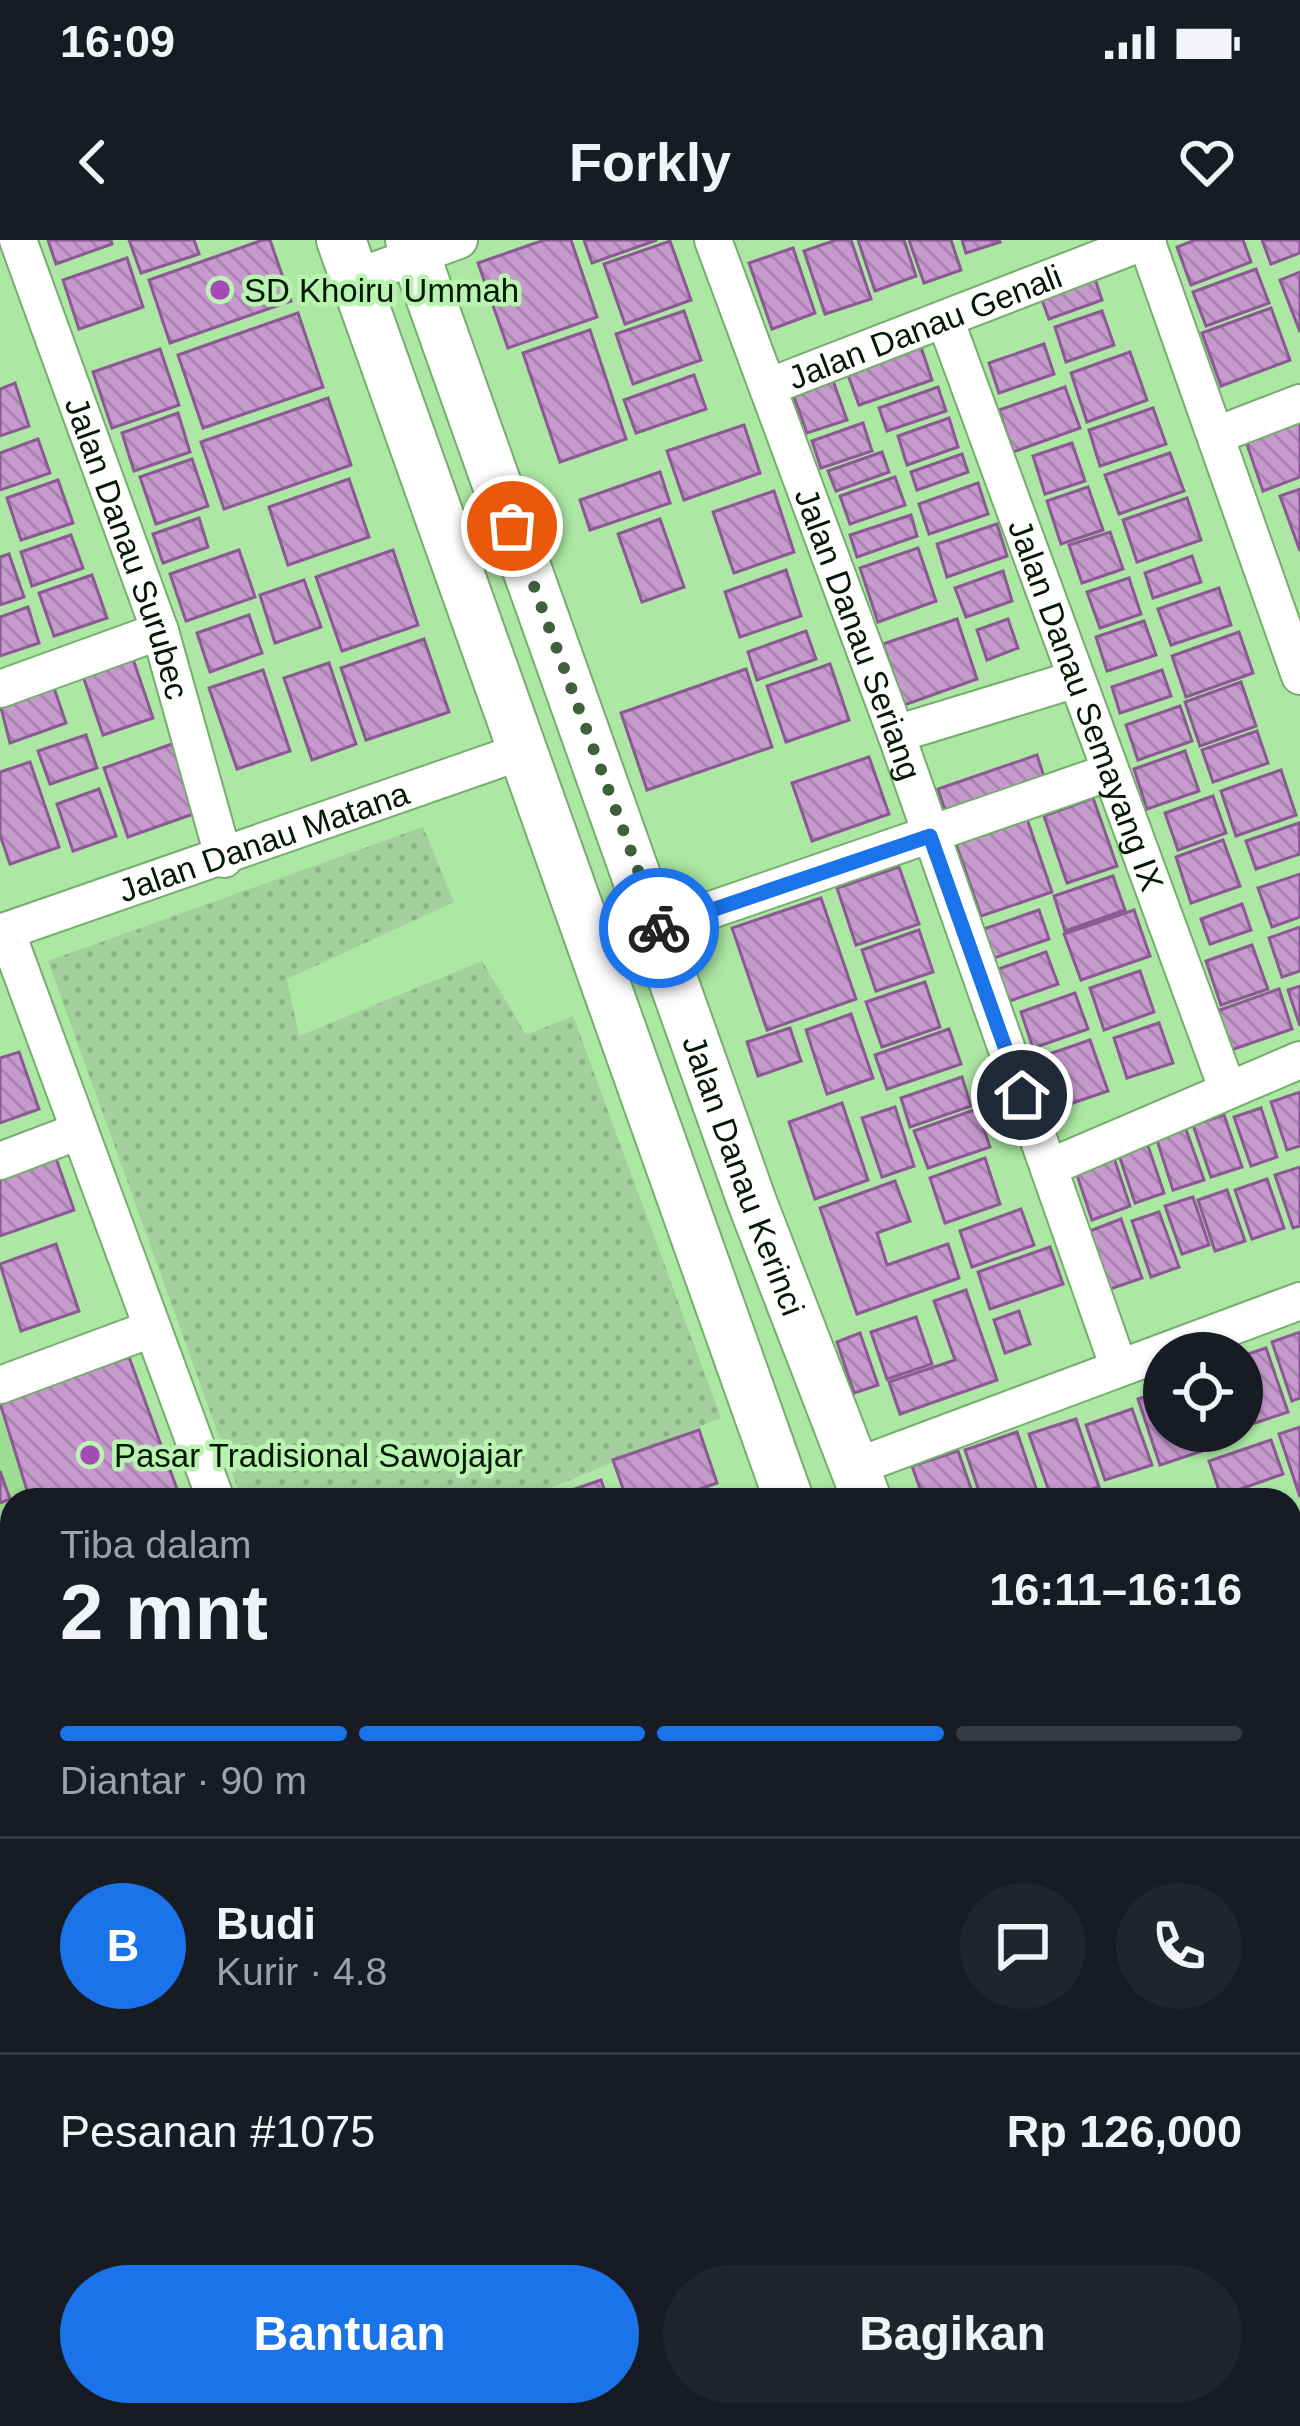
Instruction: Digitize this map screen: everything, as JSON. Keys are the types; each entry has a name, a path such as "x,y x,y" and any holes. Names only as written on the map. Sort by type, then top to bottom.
{"street":[{"name":"Jalan Danau Surubec","path":"18,240 160,631 224,859"},
{"name":"Jalan Danau Seriang","path":"713,240 896,734 1119,1368"},
{"path":"1146,240 1291,622 1300,676"},
{"name":"Jalan Danau Genali","path":"768,387 946,322 1146,240"},
{"path":"348,259 428,246"},
{"name":"Jalan Danau Kerinci","path":"428,246 656,929 752,1202 861,1483"},
{"name":"Jalan Danau Kerinci","path":"348,259 526,750 780,1488"},
{"name":"Jalan Danau Semayang IX","path":"946,322 1227,1088"},
{"path":"1217,435 1300,404"},
{"path":"0,689 160,631"},
{"path":"896,734 1076,679"},
{"name":"Jalan Danau Matana","path":"3,932 224,859 526,750"},
{"path":"656,929 1110,772"},
{"path":"3,932 212,1488"},
{"path":"1051,1167 1300,1060"},
{"path":"0,1161 79,1131"},
{"path":"691,1221 752,1202"},
{"path":"861,1483 1119,1368 1300,1300"},
{"path":"0,1385 151,1329"}],"shaded area":[{"path":"423,827 454,902 287,979 299,1036 482,961 526,1035 573,1016 721,1418 550,1488 238,1488 48,961"},
{"path":"0,1411 26,1488 0,1488"}],"building":[{"path":"48,240 111,240 112,244 56,264"},
{"path":"129,240 194,240 199,254 141,273"},
{"name":"SD Khoiru Ummah","path":"270,240 291,301 170,343 149,280"},
{"path":"544,240 571,240 597,317 508,348 478,263"},
{"path":"584,240 657,240 592,263"},
{"path":"851,240 871,299 825,314 804,251"},
{"path":"858,240 904,240 916,276 875,291"},
{"path":"909,240 951,240 961,270 924,283"},
{"path":"962,240 999,240 1000,242 966,253"},
{"path":"1195,240 1243,240 1251,262 1191,285 1177,247"},
{"path":"1262,240 1300,240 1300,253 1271,264"},
{"path":"670,241 691,300 625,324 604,264"},
{"path":"793,248 815,313 772,329 749,263"},
{"path":"127,258 143,307 79,329 63,280"},
{"path":"1256,269 1269,303 1206,326 1193,292"},
{"path":"1300,272 1300,332 1280,280"},
{"path":"1093,273 1102,300 1049,319 1039,292"},
{"path":"1271,308 1290,360 1221,386 1202,333"},
{"path":"684,311 701,360 633,384 616,334"},
{"path":"1102,311 1114,345 1066,362 1055,327"},
{"path":"298,313 323,387 203,428 178,355"},
{"path":"590,330 626,439 560,462 523,353"},
{"path":"918,338 932,380 859,405 844,364"},
{"path":"1044,344 1054,374 999,393 989,363"},
{"path":"160,349 179,405 112,428 93,372"},
{"path":"1130,352 1147,400 1087,422 1071,373"},
{"path":"694,375 706,409 636,433 624,400"},
{"path":"831,375 847,420 807,433 791,389"},
{"path":"15,383 29,426 0,436 0,389"},
{"path":"938,387 946,411 887,431 879,408"},
{"path":"1065,387 1080,428 1013,452 999,410"},
{"path":"328,398 351,465 224,509 201,442"},
{"path":"1153,408 1166,444 1100,466 1089,430"},
{"path":"1300,412 1300,477 1263,491 1243,433"},
{"path":"178,413 190,452 134,471 122,433"},
{"path":"949,418 958,447 907,465 898,436"},
{"path":"863,423 872,451 821,468 812,441"},
{"path":"744,425 760,473 684,500 667,451"},
{"path":"38,439 50,473 0,490 0,453"},
{"path":"1072,443 1085,481 1045,494 1033,456"},
{"path":"882,452 889,472 836,491 828,471"},
{"path":"1170,453 1184,491 1119,514 1105,475"},
{"path":"962,454 968,472 917,490 911,472"},
{"path":"192,459 208,506 156,524 140,477"},
{"path":"660,472 670,503 590,530 580,500"},
{"path":"895,477 905,505 850,524 840,496"},
{"path":"349,479 369,537 288,565 269,507"},
{"path":"58,480 73,523 21,540 7,498"},
{"path":"978,483 988,514 929,534 919,504"},
{"path":"1088,487 1103,530 1061,544 1047,501"},
{"path":"1300,489 1300,551 1280,496"},
{"path":"774,491 794,552 734,573 713,512"},
{"path":"1187,498 1201,540 1137,562 1123,520"},
{"path":"911,515 917,536 857,557 850,535"},
{"path":"199,518 208,547 163,563 153,534"},
{"path":"660,519 684,587 642,602 618,534"},
{"path":"997,524 1007,556 947,577 937,544"},
{"path":"1110,532 1123,569 1082,583 1069,545"},
{"path":"71,535 83,568 32,586 21,552"},
{"path":"918,548 936,601 878,622 860,568"},
{"path":"239,550 255,597 186,621 170,574"},
{"path":"393,550 418,625 342,651 316,577"},
{"path":"9,554 24,597 0,605 0,557"},
{"path":"1192,556 1201,582 1153,598 1145,573"},
{"path":"786,570 801,616 740,637 725,592"},
{"path":"1003,571 1012,601 966,617 955,588"},
{"path":"92,575 107,618 54,636 39,593"},
{"path":"1129,578 1141,614 1100,628 1087,592"},
{"path":"304,580 321,627 275,643 260,595"},
{"path":"1219,588 1231,625 1171,645 1158,609"},
{"path":"28,607 39,643 0,656 0,617"},
{"path":"249,615 262,653 210,672 197,633"},
{"path":"957,619 977,679 904,705 883,644"},
{"path":"1008,619 1018,648 987,660 977,630"},
{"path":"1144,621 1156,655 1107,671 1096,637"},
{"path":"806,631 816,659 757,680 748,652"},
{"path":"1239,632 1253,673 1186,697 1172,656"},
{"path":"424,639 449,712 366,740 341,668"},
{"path":"133,659 153,718 103,735 83,676"},
{"path":"329,663 356,744 312,760 284,678"},
{"path":"830,664 849,720 786,742 767,686"},
{"path":"746,669 772,747 647,790 621,713"},
{"path":"263,670 290,751 237,769 209,688"},
{"path":"1162,670 1171,696 1120,713 1112,687"},
{"path":"1241,682 1256,726 1200,746 1185,702"},
{"path":"53,685 66,723 10,743 0,704"},
{"path":"1180,706 1192,741 1138,760 1126,725"},
{"path":"1257,731 1268,763 1213,782 1202,750"},
{"path":"86,735 97,768 50,784 38,751"},
{"path":"172,744 196,813 128,837 104,768"},
{"path":"1185,751 1199,791 1147,809 1134,769"},
{"path":"1037,755 1046,783 947,817 938,789"},
{"path":"869,757 889,814 812,841 792,783"},
{"path":"30,762 59,847 10,864 0,835 0,772"},
{"path":"1281,770 1296,815 1236,836 1221,791"},
{"path":"99,789 116,836 73,851 57,804"},
{"path":"1213,796 1226,833 1178,850 1165,813"},
{"path":"1093,798 1117,866 1067,883 1044,816"},
{"path":"1027,819 1052,892 981,916 956,844"},
{"path":"1299,823 1300,854 1256,869 1246,841"},
{"path":"1223,840 1240,886 1191,903 1176,857"},
{"path":"899,867 919,924 856,945 837,888"},
{"path":"1300,874 1300,917 1272,927 1258,888"},
{"path":"1113,876 1125,910 1065,931 1054,896"},
{"path":"821,898 856,999 767,1030 732,928"},
{"path":"1242,904 1251,930 1210,944 1201,919"},
{"path":"1039,910 1049,939 991,959 981,930"},
{"path":"1134,910 1150,956 1081,980 1064,934"},
{"path":"1300,927 1300,971 1282,977 1269,938"},
{"path":"919,930 933,972 876,991 862,950"},
{"path":"1252,945 1268,989 1221,1005 1206,961"},
{"path":"1046,952 1058,984 1004,1003 993,971"},
{"path":"1140,971 1154,1012 1104,1030 1090,988"},
{"path":"925,982 940,1027 882,1047 866,1002"},
{"path":"1300,986 1300,1026 1288,990"},
{"path":"1279,989 1292,1029 1231,1050 1217,1011"},
{"path":"1075,993 1088,1029 1033,1048 1021,1012"},
{"path":"851,1014 873,1078 827,1094 806,1030"},
{"path":"1159,1023 1173,1063 1127,1078 1114,1038"},
{"path":"790,1028 801,1061 758,1076 747,1042"},
{"path":"949,1029 961,1064 887,1089 875,1055"},
{"path":"1090,1040 1108,1091 1052,1110 1035,1059"},
{"path":"19,1052 39,1109 0,1123 0,1058"},
{"path":"962,1077 971,1106 910,1127 901,1098"},
{"path":"1300,1092 1300,1146 1287,1150 1271,1102"},
{"path":"842,1103 868,1180 815,1199 789,1122"},
{"path":"895,1107 914,1166 882,1177 862,1118"},
{"path":"1261,1108 1277,1157 1251,1166 1234,1117"},
{"path":"977,1109 990,1147 928,1168 914,1131"},
{"path":"1224,1115 1242,1167 1211,1177 1193,1125"},
{"path":"1184,1124 1204,1180 1173,1190 1155,1134"},
{"path":"1147,1143 1164,1193 1135,1203 1118,1152"},
{"path":"52,1147 74,1210 0,1236 0,1166"},
{"path":"1111,1149 1130,1206 1092,1220 1073,1163"},
{"path":"985,1158 1000,1204 945,1223 930,1178"},
{"path":"1300,1167 1300,1226 1293,1228 1275,1175"},
{"path":"1267,1179 1284,1228 1252,1239 1235,1190"},
{"path":"895,1181 910,1221 877,1233 887,1265 948,1244 959,1278 857,1314 820,1208"},
{"path":"1227,1190 1245,1241 1215,1251 1198,1200"},
{"path":"1193,1197 1209,1245 1182,1254 1165,1206"},
{"path":"1021,1209 1034,1245 972,1267 960,1231"},
{"path":"1159,1212 1179,1267 1151,1277 1132,1221"},
{"path":"1121,1219 1142,1278 1110,1289 1090,1231"},
{"path":"56,1244 79,1311 21,1331 0,1264"},
{"path":"1050,1247 1063,1284 990,1309 978,1272"},
{"path":"966,1290 997,1380 900,1414 889,1382 955,1360 934,1301"},
{"path":"1019,1311 1030,1344 1005,1353 994,1320"},
{"path":"916,1317 932,1364 887,1379 871,1332"},
{"path":"1300,1332 1300,1398 1292,1401 1272,1342"},
{"path":"860,1333 878,1385 854,1393 837,1342"},
{"path":"1263,1349 1288,1412 1263,1420"},
{"name":"Pasar Tradisional Sawojajar","path":"129,1357 177,1488 26,1488 0,1403"},
{"path":"1132,1409 1143,1452 1152,1465 1105,1480 1086,1425"},
{"path":"1076,1419 1099,1487 1048,1488 1029,1434"},
{"path":"1300,1427 1300,1488 1297,1488 1279,1434"},
{"path":"699,1430 717,1483 703,1488 623,1488 613,1460"},
{"path":"1017,1432 1036,1488 978,1488 965,1450"},
{"path":"1271,1440 1283,1474 1244,1488 1218,1488 1209,1461 1236,1452 1263,1452 1263,1443"},
{"path":"958,1451 971,1488 920,1488 912,1466"},
{"path":"1156,1452 1199,1452 1160,1465"},
{"path":"601,1480 604,1488 578,1488"}],"way so far":[{"path":"512,526 659,928"}],"place":[{"name":"SD Khoiru Ummah","path":"220,290"},
{"name":"Pasar Tradisional Sawojajar","path":"90,1455"}],"route":[{"path":"659,928 930,836 1022,1095"}]}
